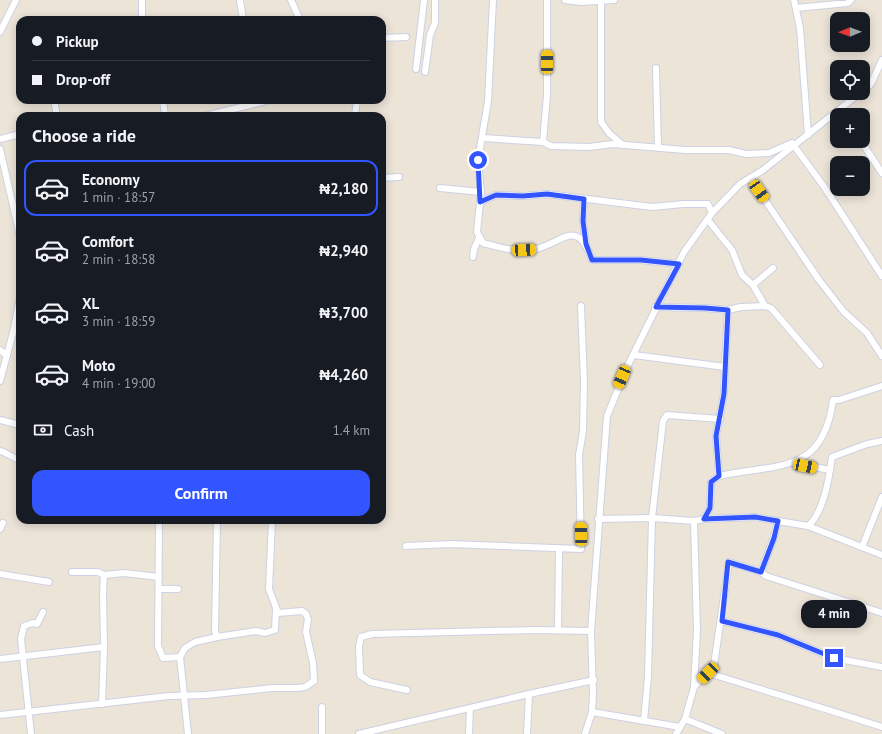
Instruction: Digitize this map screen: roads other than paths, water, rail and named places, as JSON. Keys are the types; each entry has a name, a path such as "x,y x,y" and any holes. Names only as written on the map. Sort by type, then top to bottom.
{"street":[{"path":"0,32 16,0"},
{"path":"142,0 142,16"},
{"path":"240,0 243,16"},
{"path":"291,0 298,16"},
{"path":"416,69 424,0"},
{"path":"425,72 430,35 435,23 435,0"},
{"path":"493,0 488,101 483,138 478,160 481,192 477,232 479,238 483,243 516,251 533,250 566,236 576,236 586,244"},
{"path":"543,142 547,95 547,0"},
{"path":"565,0 581,2 614,0"},
{"path":"794,0 800,28 808,135"},
{"path":"796,8 848,3 851,0"},
{"path":"601,1 601,122 610,134 623,145"},
{"path":"386,38 406,37"},
{"path":"870,84 882,60"},
{"path":"656,68 658,148"},
{"path":"844,108 853,100"},
{"path":"221,112 254,104"},
{"path":"585,734 592,712 594,680 591,631 598,519 607,416 640,337 684,252 697,232 740,184 767,166 794,144 830,120"},
{"path":"0,139 16,135"},
{"path":"483,138 543,142 551,146 623,145 658,148 729,150 746,154 769,153 792,142 825,188 882,276"},
{"path":"866,148 882,173"},
{"path":"0,149 16,219"},
{"path":"767,166 769,153"},
{"path":"386,178 399,177"},
{"path":"750,178 819,280 844,312 867,334 882,356"},
{"path":"440,188 481,192"},
{"path":"480,202 496,195 523,196 547,194 652,207 683,204 708,204 712,214"},
{"path":"584,199 583,221 586,244 592,260 641,260 679,264"},
{"path":"708,220 732,250 742,275 753,285 765,306"},
{"path":"473,256 474,249 479,238"},
{"path":"753,285 773,268"},
{"path":"406,546 451,544 581,549 579,455 583,431 584,382 581,306"},
{"path":"656,307 728,310 742,307 765,306 771,308 820,366"},
{"path":"719,476 716,436 724,394 728,310"},
{"path":"0,381 16,331"},
{"path":"0,350 7,356"},
{"path":"634,354 725,366"},
{"path":"704,519 710,508 711,482 719,476 793,463 803,458 822,437 830,418 833,400 839,400 882,386"},
{"path":"644,721 648,676 652,518 663,421 667,415 720,420"},
{"path":"0,420 16,424"},
{"path":"814,529 815,520 828,483 832,457 867,444 882,441"},
{"path":"0,450 16,459"},
{"path":"793,463 830,470"},
{"path":"862,547 882,496"},
{"path":"598,519 652,518 694,521 704,519 755,517 808,526 882,555"},
{"path":"808,526 815,520"},
{"path":"676,734 685,719 694,687 697,630 694,521"},
{"path":"761,572 774,538 778,521"},
{"path":"158,524 158,646 163,658 180,657"},
{"path":"217,524 217,599 215,631 217,637"},
{"path":"0,715 272,688 297,688 314,681 313,663 306,632 308,619 306,614 302,610 280,613 276,608 269,589 272,524"},
{"path":"558,630 559,549"},
{"path":"694,687 714,665 722,621 728,562 761,572 766,576 882,613"},
{"path":"72,572 98,572 104,574 124,573 159,577"},
{"path":"0,574 49,582"},
{"path":"102,704 104,574"},
{"path":"159,589 178,588"},
{"path":"188,734 180,657 189,644 217,637 256,631 265,633 275,630 276,608"},
{"path":"31,734 21,644 24,626 33,623 36,624 38,618 43,612"},
{"path":"722,621 778,635 834,658 882,667"},
{"path":"407,690 370,682 360,675 359,647 361,637 372,634 558,630 591,631"},
{"path":"0,659 104,647"},
{"path":"708,673 822,707 882,727"},
{"path":"359,734 594,680"},
{"path":"527,734 529,694"},
{"path":"322,707 322,734"},
{"path":"469,734 470,708"},
{"path":"592,712 680,727"},
{"path":"685,719 722,734"}]}
